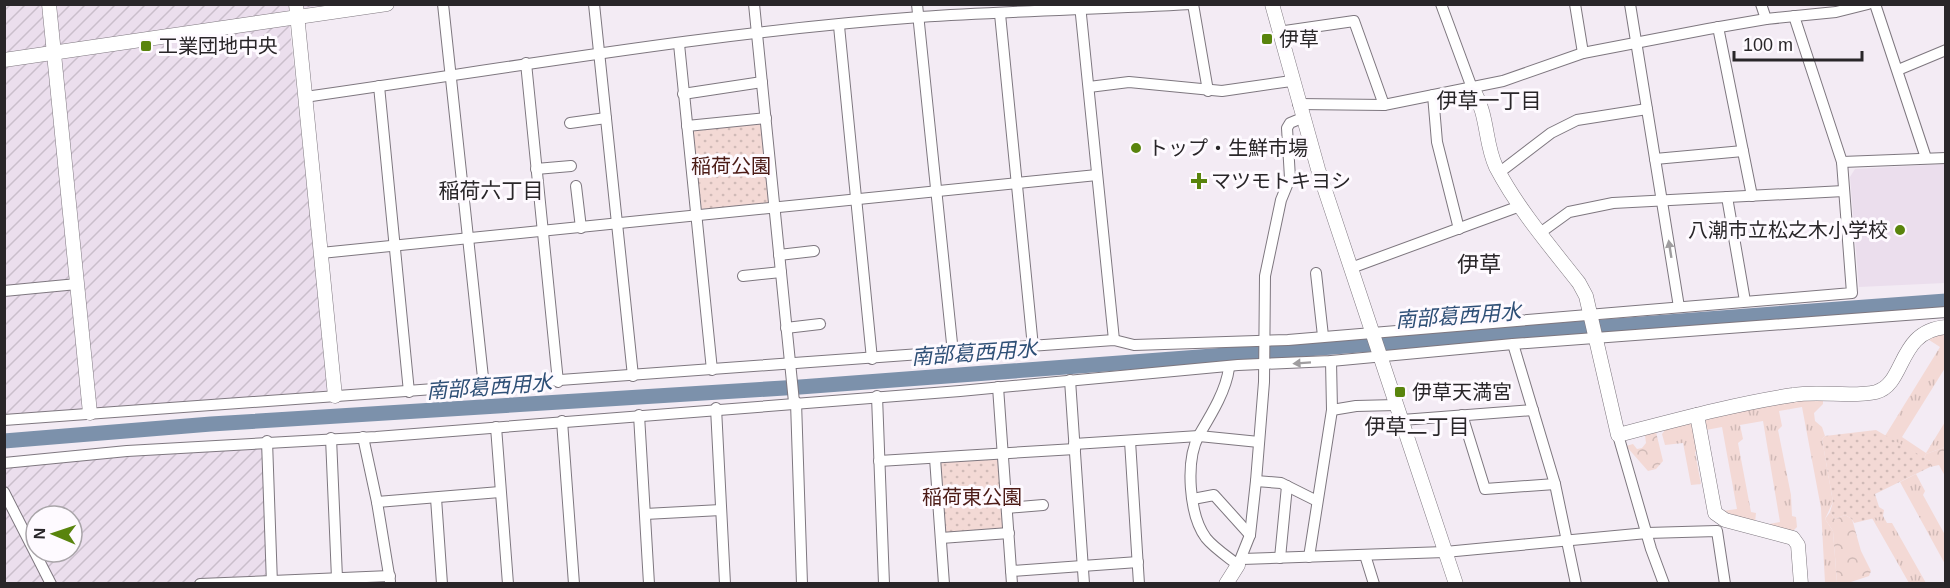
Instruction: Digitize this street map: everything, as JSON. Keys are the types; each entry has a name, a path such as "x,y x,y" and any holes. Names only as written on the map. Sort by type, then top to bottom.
{"street":[{"path":"49,4 90,413"},
{"path":"4,60 297,11 387,4"},
{"path":"443,4 484,387"},
{"path":"594,4 633,376"},
{"path":"754,4 789,365 795,402 802,584"},
{"path":"917,4 953,353"},
{"path":"305,97 600,53 918,17 1000,14 1080,7 1192,4 1208,91"},
{"path":"1272,4 1302,118 1456,584"},
{"path":"1441,4 1472,88 1485,114 1493,159 1520,206 1579,283 1591,316 1618,435 1664,584"},
{"path":"1575,4 1583,53"},
{"path":"1630,4 1679,307"},
{"path":"1761,4 1766,19"},
{"path":"1298,104 1384,105 1503,81 1583,53 1718,27 1868,4"},
{"path":"1875,4 1926,158"},
{"path":"1080,7 1114,340"},
{"path":"297,11 335,396"},
{"path":"1000,14 1033,347"},
{"path":"4,420 558,382 1114,340 1134,345 1265,343 1323,336 1373,335 1852,293 1842,162 1794,16"},
{"path":"1278,32 1354,21 1384,105"},
{"path":"839,26 872,359"},
{"path":"1718,27 1752,196"},
{"path":"679,44 712,370"},
{"path":"1898,70 1946,50"},
{"path":"526,63 558,382"},
{"path":"1089,87 1129,81 1208,91 1291,81"},
{"path":"683,94 762,82"},
{"path":"379,87 409,392"},
{"path":"1433,95 1437,142 1459,229"},
{"path":"1500,172 1551,133 1577,120 1647,109"},
{"path":"570,123 606,118"},
{"path":"687,126 766,118"},
{"path":"1226,584 1240,562 1250,535 1264,362 1265,276 1281,200 1290,178 1287,128 1290,123 1302,118"},
{"path":"1655,159 1743,151"},
{"path":"1842,162 1946,158"},
{"path":"536,169 572,166"},
{"path":"321,253 1097,176"},
{"path":"576,186 581,228"},
{"path":"1540,232 1569,212 1613,203 1844,191"},
{"path":"1727,197 1745,301"},
{"path":"1351,268 1520,206"},
{"path":"779,255 814,251"},
{"path":"743,276 781,272"},
{"path":"1316,273 1323,336"},
{"path":"4,291 76,284"},
{"path":"4,463 267,441 363,437 998,387 1229,368 1264,362 1331,361 1380,354 1595,335 1946,312"},
{"path":"786,327 820,324"},
{"path":"1618,435 1794,394 1867,393 1881,390 1887,385 1920,334 1931,328 1946,327"},
{"path":"1513,344 1555,484 1576,584"},
{"path":"1309,557 1332,410 1331,361"},
{"path":"1229,368 1228,379 1199,436 1190,462 1195,520 1207,539 1240,562 1280,558 1445,552 1647,533 1718,531 1725,584"},
{"path":"1070,380 1084,584"},
{"path":"998,387 1012,584"},
{"path":"877,396 884,584"},
{"path":"1332,410 1356,406 1396,405"},
{"path":"716,408 725,584"},
{"path":"1402,420 1533,410"},
{"path":"639,415 649,584"},
{"path":"1697,415 1715,513 1725,520 1793,538 1798,545 1801,584"},
{"path":"1462,416 1485,489 1555,484"},
{"path":"562,421 574,584"},
{"path":"496,427 508,584"},
{"path":"879,461 1003,454 1199,436 1259,442"},
{"path":"200,584 337,578 390,580 378,502 363,437"},
{"path":"331,438 337,578"},
{"path":"267,441 272,582"},
{"path":"1130,441 1139,584"},
{"path":"935,458 944,584"},
{"path":"1256,481 1287,486 1317,501"},
{"path":"1280,558 1287,486"},
{"path":"4,492 51,584"},
{"path":"378,502 501,492"},
{"path":"1193,499 1214,495 1250,535"},
{"path":"436,498 442,584"},
{"path":"1007,508 1043,505"},
{"path":"645,514 721,510"},
{"path":"941,538 1009,533"},
{"path":"1365,555 1374,584"},
{"path":"1011,571 1138,562"}],"shaded area":[{"path":"5,5 326,5 288,10 329,391 5,416"},
{"name":"八潮市立松之木小学校","path":"1945,164 1945,283 1859,287 1850,177 1855,169"},
{"path":"259,445 263,449 267,573 264,576 265,583 5,584 5,467"}],"green space":[{"name":"稲荷公園","path":"760,123 763,125 771,199 767,204 703,210 700,207 692,132 694,129"},
{"path":"1945,333 1945,368 1902,437 1926,453 1945,422 1945,447 1926,454 1924,458 1885,436 1940,347 1926,338"},
{"path":"1823,398 1823,404 1814,413 1815,421 1822,427 1825,436 1822,439 1833,502 1825,519 1833,531 1837,583 1825,583 1821,508 1802,407 1779,411 1782,426 1778,430 1791,495 1792,516 1796,517 1797,527 1793,531 1764,525 1780,522 1763,421 1740,425 1743,439 1738,443 1751,512 1756,513 1755,522 1722,511 1737,509 1722,427 1706,430 1704,422 1707,418 1796,400"},
{"path":"1694,424 1698,451 1695,452 1701,484 1691,485 1683,443 1665,445 1662,434 1665,430"},
{"path":"1876,430 1930,461 1930,467 1875,494 1879,507 1884,510 1883,516 1854,523 1845,515 1835,519 1830,512 1833,502 1822,439 1825,436"},
{"path":"1656,432 1663,461 1656,469 1648,471 1626,446 1633,444 1637,449 1642,448 1646,443 1645,435"},
{"path":"1945,447 1945,476 1939,465 1930,467 1930,461 1924,458 1926,454"},
{"name":"稲荷東公園","path":"994,458 1000,462 1004,528 947,534 944,531 939,466 944,461"},
{"path":"1916,474 1925,491 1923,495 1945,535 1945,564 1900,482"},
{"path":"1830,512 1835,519 1845,515 1852,519 1861,551 1871,571 1869,576 1848,583 1837,582 1833,531 1825,519"},
{"path":"1877,515 1883,516 1887,523 1892,523 1926,583 1909,583 1872,518"}],"waterway":[{"name":"南部葛西用水","path":"4,441 211,424 800,387 1946,301"}],"place":[{"name":"伊草","path":"1267,39"},
{"name":"工業団地中央","path":"146,46"},
{"name":"トップ・生鮮市場","path":"1136,148"},
{"name":"マツモトキヨシ","path":"1199,181"},
{"name":"八潮市立松之木小学校","path":"1900,230"},
{"name":"伊草天満宮","path":"1400,392"}],"district":[{"name":"伊草一丁目","path":"1489,101"},
{"name":"稲荷六丁目","path":"491,191"},
{"name":"伊草","path":"1479,264"},
{"name":"伊草二丁目","path":"1417,427"}]}
